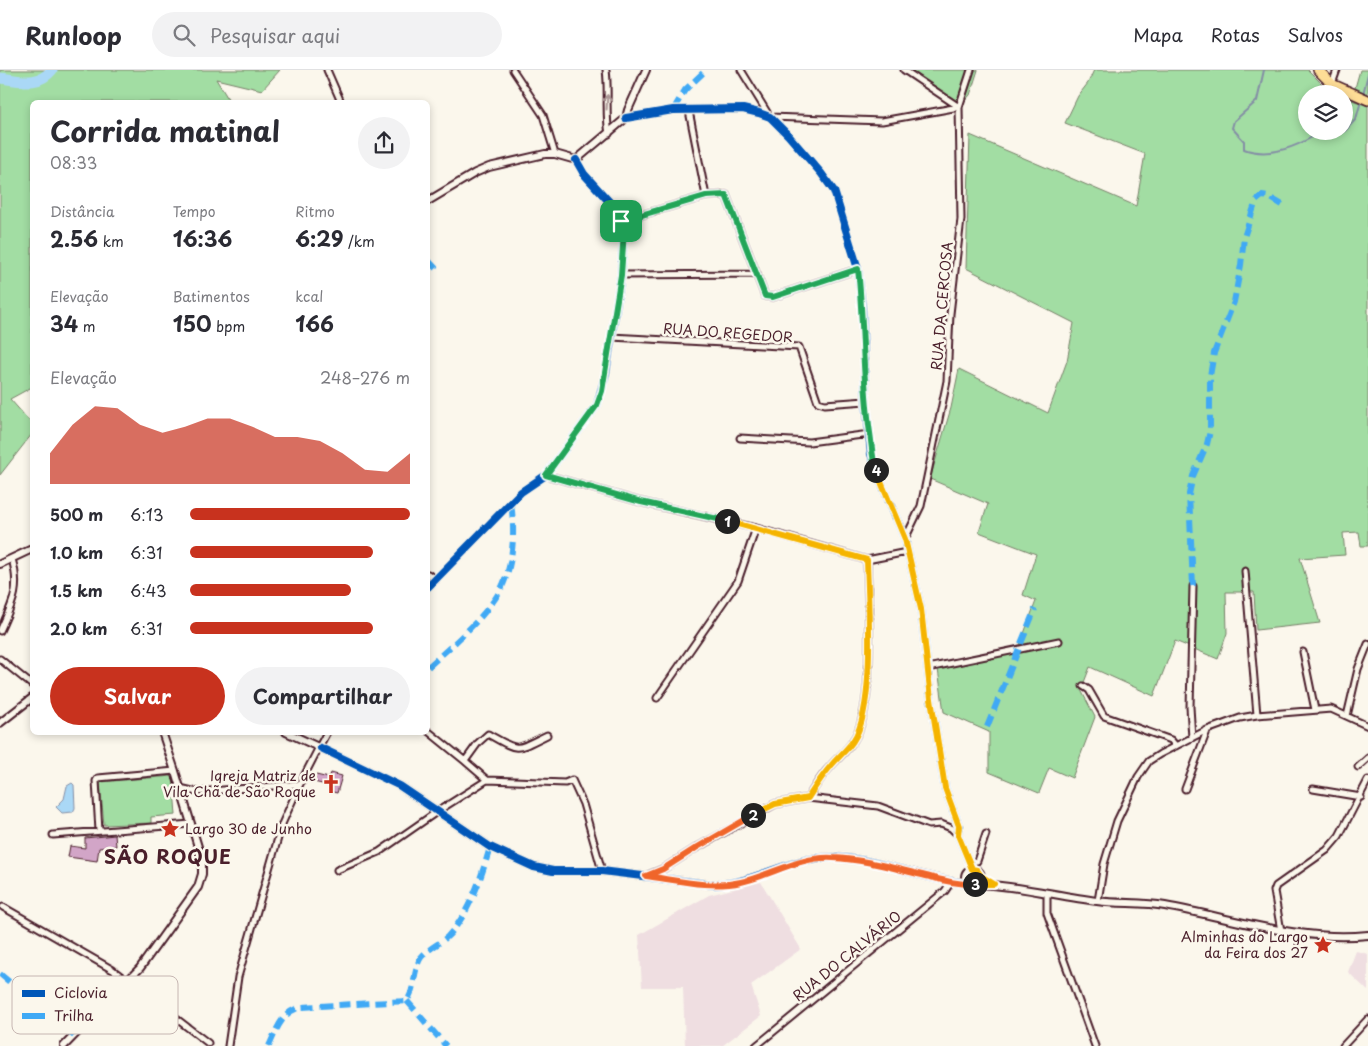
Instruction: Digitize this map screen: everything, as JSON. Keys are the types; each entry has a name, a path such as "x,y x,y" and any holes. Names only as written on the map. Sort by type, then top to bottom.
{"main road":[{"path":"1318,70 1332,84 1368,100"}],"street":[{"path":"327,70 340,100"},
{"path":"513,70 543,115 555,154"},
{"path":"606,70 606,118 609,134"},
{"path":"576,160 626,118 646,70"},
{"path":"741,70 770,117 805,154 834,191 858,269 871,454 905,539 921,609 945,788 959,826 958,835"},
{"path":"904,70 959,107"},
{"name":"RUA DA CERCOSA","path":"905,539 921,506 947,381 950,314 961,219 959,107 971,70"},
{"path":"1332,84 1338,70"},
{"path":"626,118 665,111 744,110 770,117 882,121 959,107"},
{"path":"689,111 706,196"},
{"path":"430,200 467,177 489,167 545,154 555,154 576,160 584,174 614,207 624,231 621,275 606,373 597,405 546,475 521,492 430,585"},
{"path":"621,221 706,196 726,195 765,296 773,297 858,269"},
{"path":"621,275 757,274"},
{"name":"RUA DO REGEDOR","path":"611,337 799,347 818,402 825,404 866,401"},
{"path":"740,438 809,442 870,434"},
{"path":"546,475 641,502 756,528 867,560 907,552"},
{"path":"657,698 738,581 756,528"},
{"path":"0,564 30,550"},
{"path":"0,631 12,605 16,590 16,575 12,560"},
{"path":"808,798 830,766 853,741 859,730 868,679 867,560"},
{"path":"1245,571 1257,715"},
{"path":"430,576 436,580"},
{"path":"1192,738 1190,708 1193,586"},
{"path":"928,668 1059,641"},
{"path":"1347,716 1358,669 1368,644"},
{"path":"1303,652 1315,710"},
{"path":"0,659 30,683"},
{"path":"1083,686 1088,690 1104,716 1170,740 1176,746"},
{"path":"0,723 30,700"},
{"path":"1098,901 1104,864 1118,821 1138,777 1149,761 1207,730 1240,718 1257,715 1331,710 1368,726"},
{"path":"1185,789 1207,730"},
{"path":"430,733 487,780"},
{"path":"465,761 478,743 488,734 510,747 518,749 547,735"},
{"path":"132,976 140,968 198,887 202,874 202,860 163,735"},
{"path":"293,735 400,786 490,847 534,867 553,872 602,871 715,885 741,882 807,860 830,858 860,861 951,882 994,884 1098,901 1164,906 1282,931 1346,938 1368,936"},
{"path":"228,1046 238,977 282,824 325,735"},
{"path":"1358,767 1368,758"},
{"path":"99,831 96,781 98,778 175,771"},
{"path":"337,870 379,852 487,780 565,783 572,780 583,804 602,871"},
{"path":"1282,931 1274,891 1276,886 1327,850 1339,836 1361,797 1368,780"},
{"path":"182,794 300,784"},
{"path":"1312,789 1361,797"},
{"path":"182,794 197,792"},
{"path":"646,876 663,869 696,848 775,804 808,798 878,806 929,825 941,824 951,828 958,835 971,866 979,871 981,876 994,884"},
{"path":"53,835 191,824"},
{"path":"951,882 965,874 977,861 986,834"},
{"path":"965,874 965,879 973,884"},
{"path":"973,884 981,876"},
{"name":"RUA DO CALVÁRIO","path":"756,1046 945,891 951,882"},
{"path":"1047,893 1047,913 1095,1046"},
{"path":"3,906 113,970 120,976"},
{"path":"1343,1046 1368,1019"},
{"path":"178,1021 208,1043"},
{"path":"64,1046 76,1034"}],"shaded area":[{"path":"761,882 801,949 751,985 761,1016 722,1046 685,1046 683,987 642,987 639,935 709,895"},
{"path":"1356,951 1368,954 1368,991 1348,972"}],"green space":[{"path":"0,70 280,70 262,90 216,79 229,100 30,100 30,388 10,399 30,422 30,437 0,475"},
{"path":"908,70 978,70 970,95 963,103 957,103"},
{"path":"1094,70 1308,70 1323,85 1298,85 1298,140 1353,140 1353,100 1368,106 1368,546 1361,546 1359,532 1343,533 1345,555 1300,558 1320,623 1256,630 1254,592 1226,592 1227,633 1218,659 1175,641 1154,696 1090,667 1081,690 1095,717 1072,778 1049,768 1039,793 989,772 989,732 944,712 938,669 1019,652 1018,650 1036,601 1023,595 1036,554 979,532 988,504 930,479 951,408 959,369 1048,413 1067,361 1074,323 966,268 970,135 1136,206 1145,154 1065,123 1078,96 1088,83"},
{"path":"1360,70 1368,70 1368,94 1355,88"},
{"path":"173,776 176,815 151,817 151,823 104,825 100,782"}],"water":[{"path":"72,783 74,785 75,808 73,812 62,813 56,807 64,799 67,786"}],"building":[{"name":"Igreja Matriz de Vila Chã de São Roque","path":"331,773 342,776 337,793 329,791 330,786 314,782 316,775 329,778"},
{"path":"115,835 116,846 99,848 97,861 68,857 70,846 85,848 85,838"}],"waterway":[{"path":"0,78 35,81 41,79 52,70"},
{"path":"1264,70 1257,101 1234,121 1232,128 1244,141 1244,149 1254,152 1274,152 1307,140"},
{"path":"1363,94 1368,74"},
{"path":"1353,122 1356,119 1361,101"}],"marked path":[{"path":"673,110 685,90 706,70"},
{"path":"1193,586 1189,494 1193,476 1207,444 1210,431 1210,376 1214,353 1234,302 1244,237 1256,201 1262,196 1269,197 1286,207"},
{"path":"430,262 440,273"},
{"path":"430,665 487,610 501,589 511,558 513,525 511,503"},
{"path":"987,727 1035,609"},
{"path":"269,1046 281,1022 295,1009 407,1001 421,957 448,936 456,927 468,906 479,882 490,847"},
{"path":"0,974 12,984"},
{"path":"407,1001 446,1046"}],"cycle path":[{"path":"626,118 673,110 743,109 759,113 770,117 788,135 834,191 858,269 871,454 905,539 921,609 931,699 945,788 959,826 958,835 972,869"},
{"path":"430,585 521,492 546,475 597,405 606,373 621,275 624,231 614,207 584,174 576,160"},
{"path":"321,748 400,786 490,847 534,867 553,871 602,871 715,885 743,880 806,860 838,858 856,859 950,882 969,884"}],"place":[{"name":"Igreja Matriz de Vila Chã de São Roque","path":"331,784"},
{"name":"Largo 30 de Junho","path":"170,829"},
{"name":"Alminhas do Largo da Feira dos 27","path":"1323,945"}],"district":[{"name":"SÃO ROQUE","path":"168,857"}],"route":[{"path":"726,195 765,296 773,297 858,269 864,331 863,357 871,454 905,539 921,609 931,699 945,788 959,826 958,835 972,869 979,871 981,876 994,884 951,882 844,858 807,860 741,882 728,884 715,885 646,876 663,869 696,848 775,804 808,798 830,766 853,741 859,730 868,679 867,560 756,528 641,502 546,475 597,405 602,391 621,275 624,231 621,221 706,196 726,195"}]}
